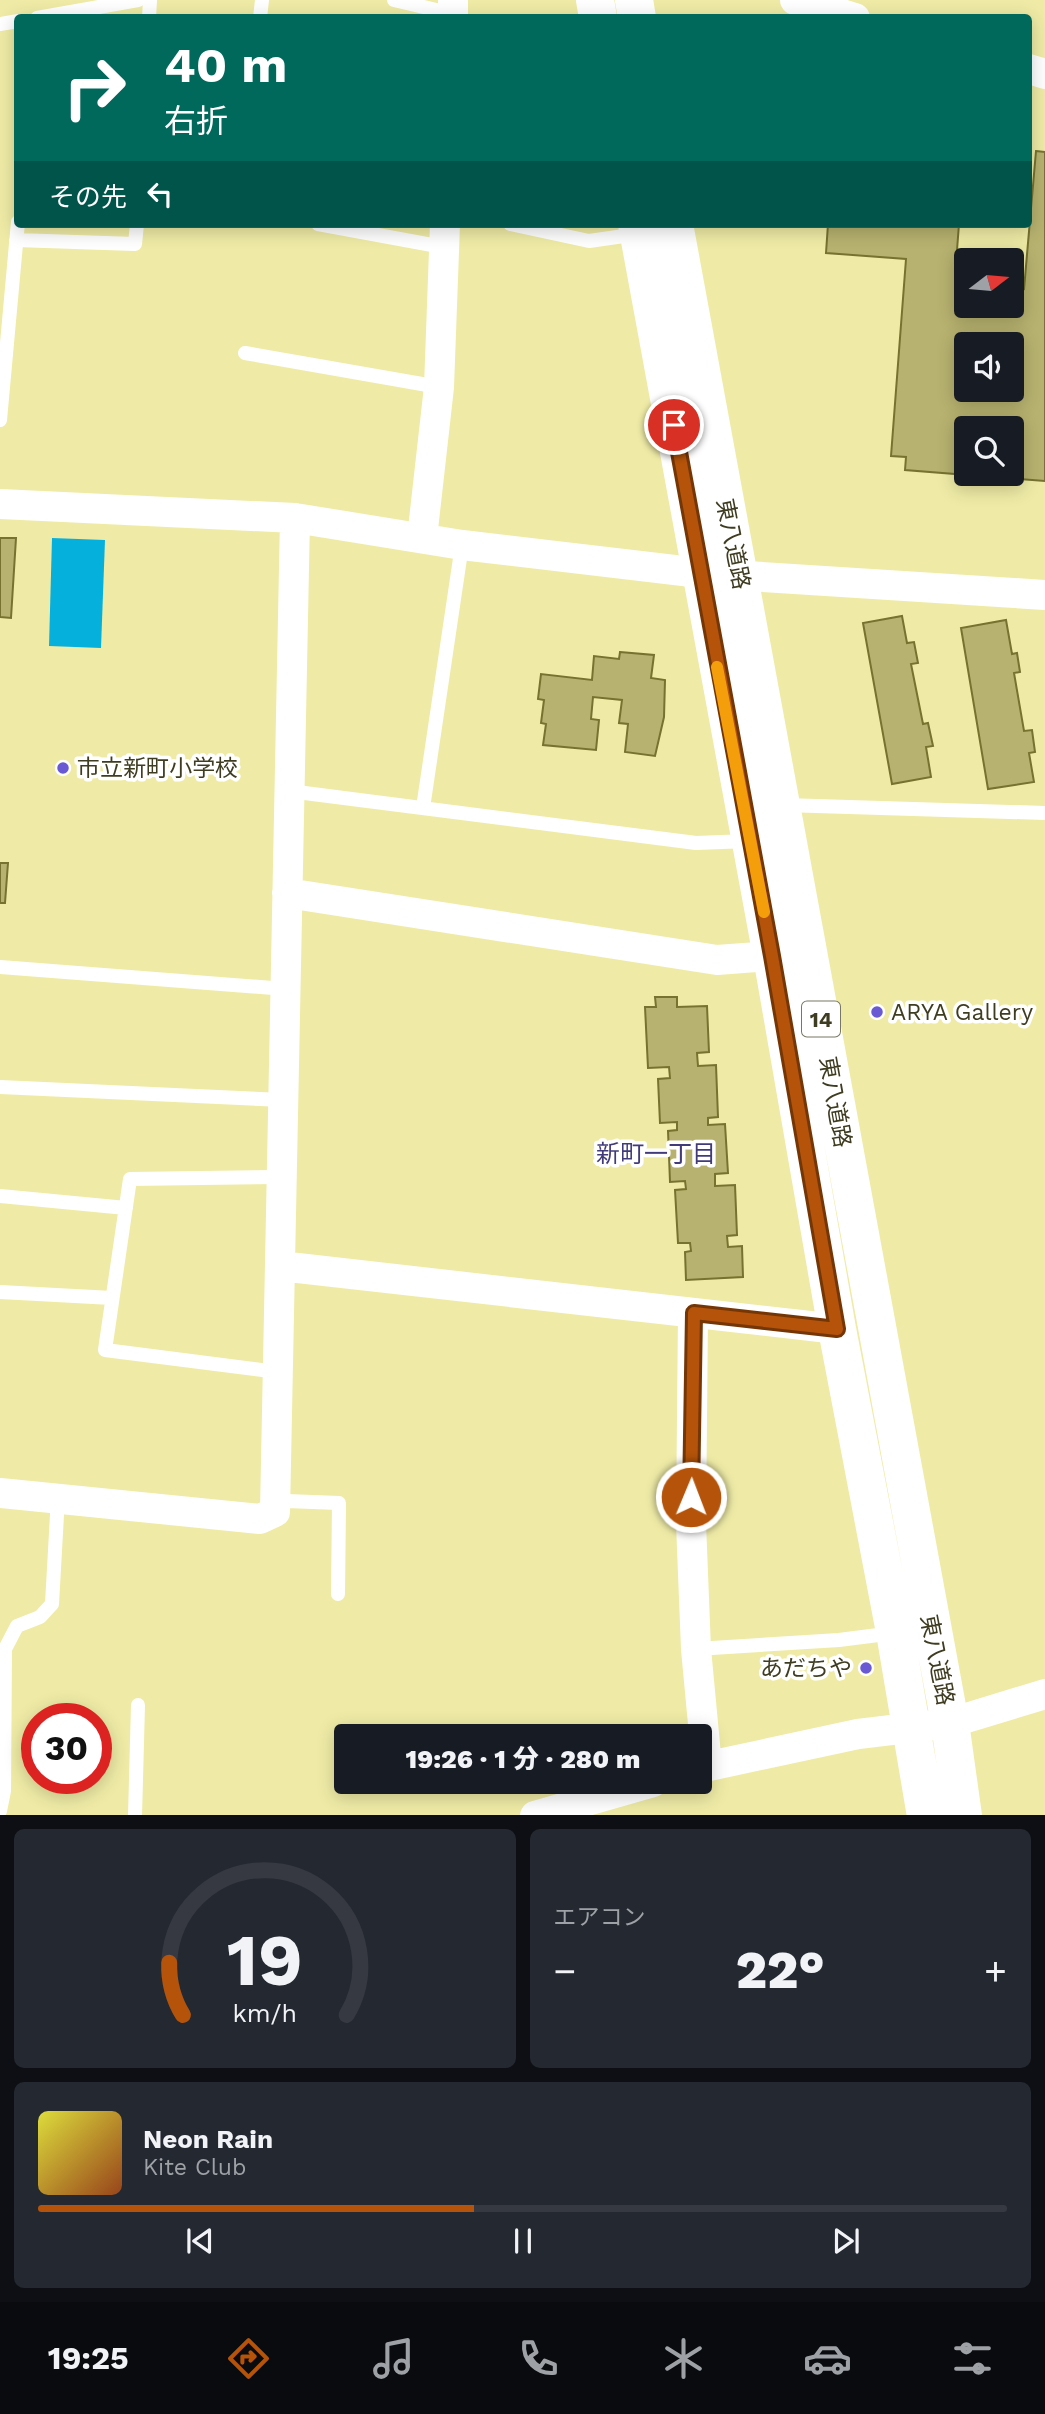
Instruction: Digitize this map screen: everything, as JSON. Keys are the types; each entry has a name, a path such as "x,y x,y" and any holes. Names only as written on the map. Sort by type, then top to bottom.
{"main road":[{"name":"東八道路","path":"650,228 700,573 772,956 926,1815"},
{"name":"東八道路","path":"650,228 739,576 950,1723 963,1815"}],"street":[{"path":"795,0 842,14"},
{"path":"422,538 439,387 444,235"},
{"path":"0,504 295,518 462,545 700,573 1045,595"},
{"path":"0,1493 260,1519 275,1512 295,518"},
{"path":"288,893 717,960 772,956"},
{"path":"280,1266 837,1329"},
{"path":"694,1313 691,1523 700,1724"},
{"path":"712,1765 858,1734 950,1723 1045,1694"},
{"path":"535,1815 610,1794"}],"lane":[{"path":"59,14 138,0"},
{"path":"394,0 453,11"},
{"path":"0,420 17,228"},
{"path":"16,240 135,244 137,228"},
{"path":"364,228 444,235"},
{"path":"528,228 589,242 646,228"},
{"path":"245,353 439,387"},
{"path":"423,808 462,545"},
{"path":"289,791 696,843 750,841"},
{"path":"783,805 1045,813"},
{"path":"0,967 286,989"},
{"path":"0,1087 283,1100"},
{"path":"278,1372 105,1350 130,1179 282,1177"},
{"path":"0,1196 126,1208"},
{"path":"0,1292 112,1298"},
{"path":"0,1811 4,1791 5,1649 17,1626 40,1617 52,1604 58,1497"},
{"path":"275,1512 286,1501 339,1503 338,1594"},
{"path":"696,1649 839,1640 895,1632"},
{"path":"135,1815 138,1705"}],"water":[{"path":"52,538 105,540 101,648 49,646"}],"building":[{"path":"1036,151 1045,152 1045,481 1024,479 1024,416 954,416 954,474 905,470 906,457 891,456 906,259 826,253 828,228 959,228 957,248 954,248 954,318 1024,318"},
{"path":"0,538 16,538 11,618 0,617"},
{"path":"902,616 907,643 914,642 918,663 911,664 923,724 928,723 933,746 926,747 931,777 892,784 863,623"},
{"path":"1006,620 1012,654 1017,653 1020,672 1014,673 1024,731 1032,730 1035,752 1029,753 1034,782 988,789 961,628"},
{"path":"620,652 654,655 651,678 665,680 664,717 655,756 625,752 628,724 619,723 622,700 593,697 591,719 599,720 596,750 543,745 546,724 541,723 544,700 538,699 541,674 592,680 594,656 619,659"},
{"path":"0,863 8,863 5,903 0,903"},
{"path":"655,997 677,997 677,1007 707,1006 709,1052 697,1053 698,1066 716,1065 718,1117 708,1118 708,1125 725,1124 728,1173 715,1174 715,1186 735,1185 737,1235 727,1236 728,1247 742,1246 743,1277 686,1280 685,1252 691,1251 690,1243 678,1243 675,1190 686,1189 685,1181 670,1182 668,1131 677,1130 677,1122 660,1123 658,1079 670,1078 669,1067 648,1068 645,1007 656,1007"}],"slow traffic":[{"path":"717,667 764,912"}],"place":[{"name":"市立新町小学校","path":"63,768"},
{"name":"ARYA Gallery","path":"877,1012"},
{"name":"あだちや","path":"866,1668"}],"district":[{"name":"新町一丁目","path":"656,1154"}],"route":[{"path":"674,425 772,956 837,1329 694,1313 691,1497"}]}
